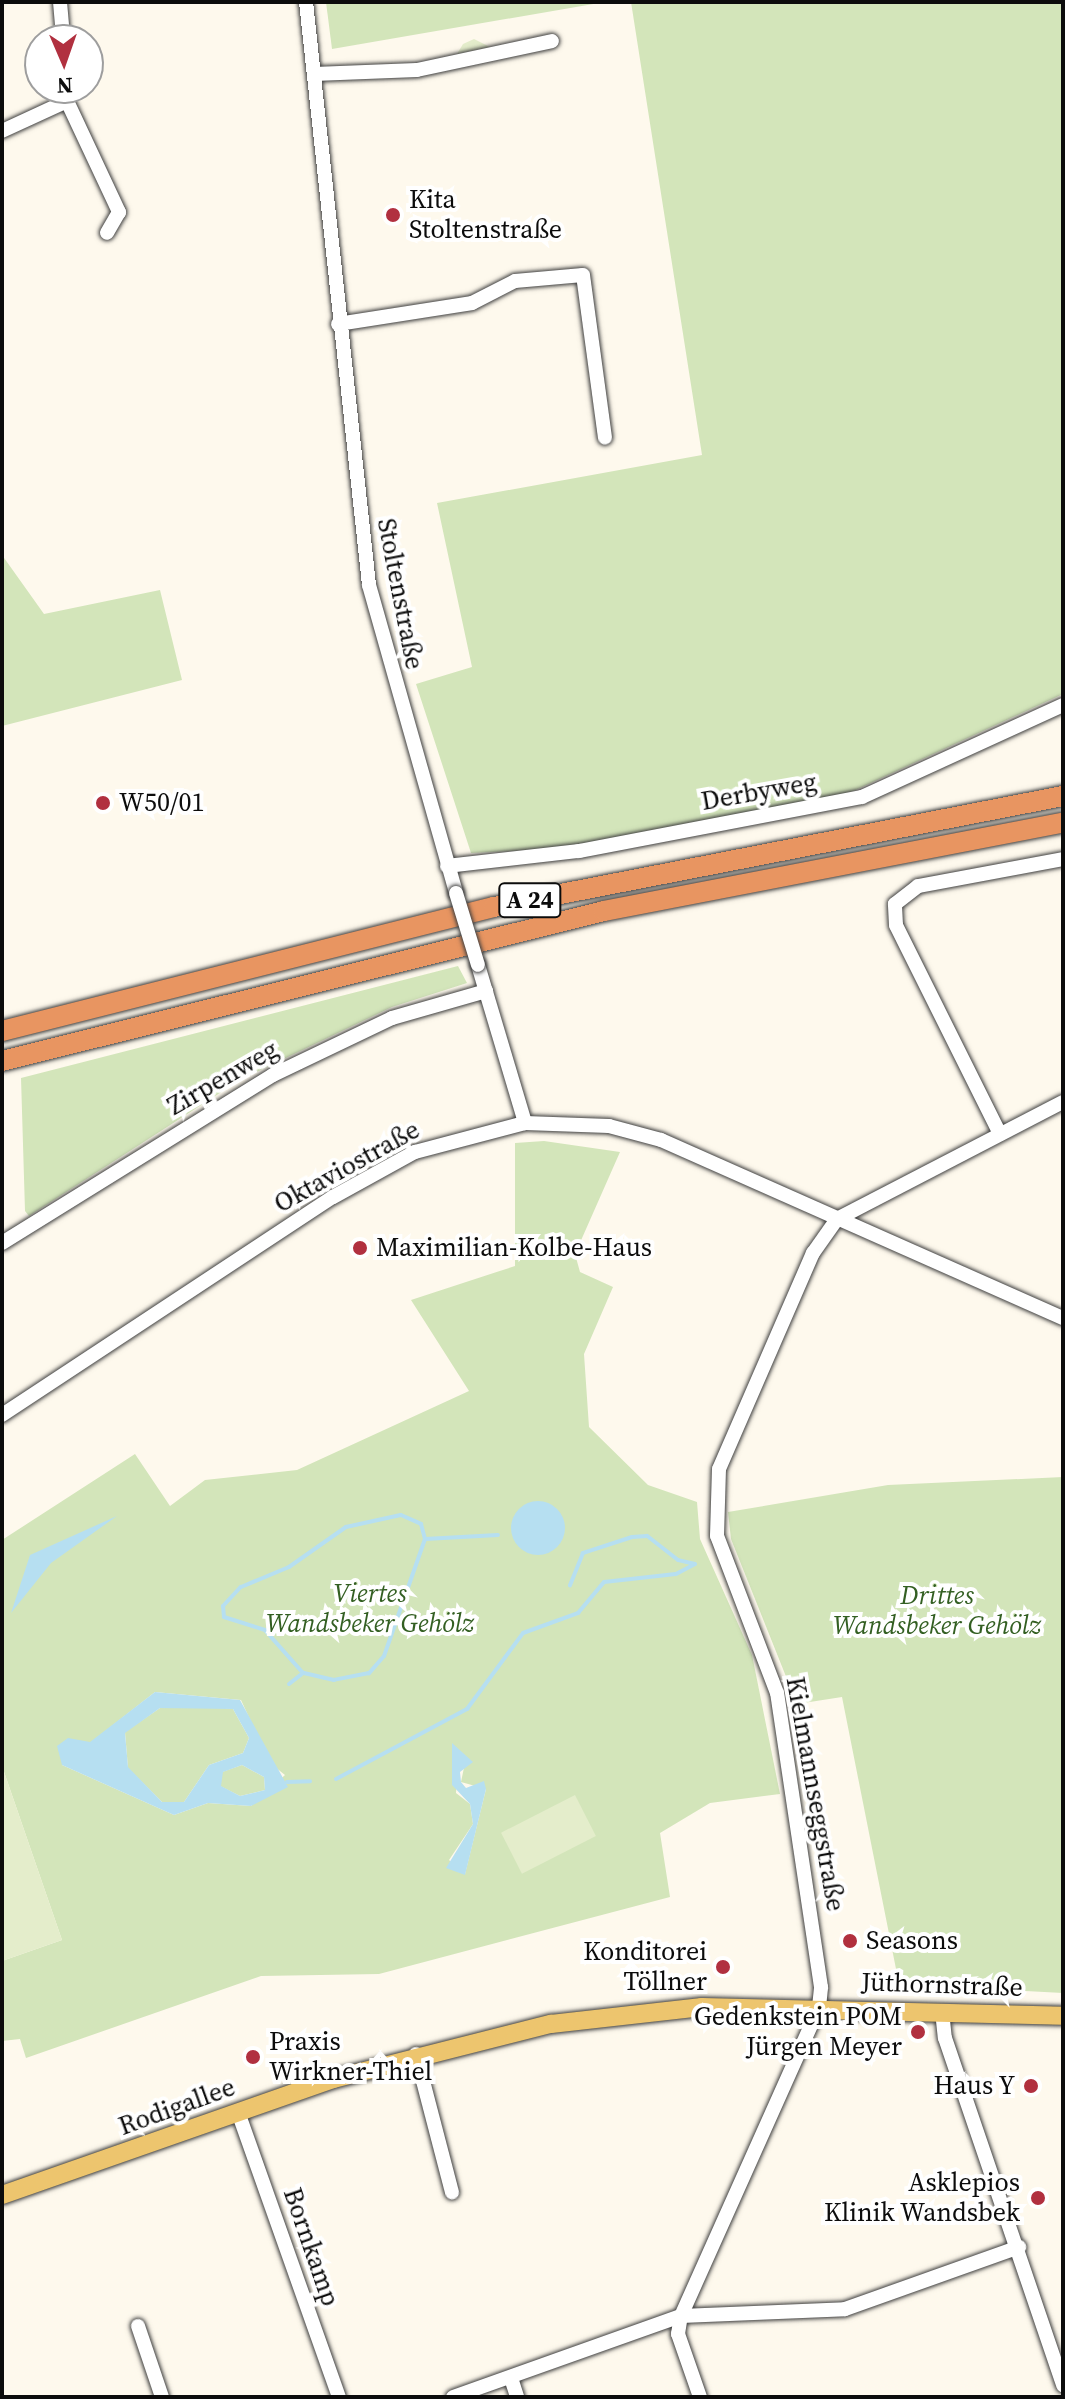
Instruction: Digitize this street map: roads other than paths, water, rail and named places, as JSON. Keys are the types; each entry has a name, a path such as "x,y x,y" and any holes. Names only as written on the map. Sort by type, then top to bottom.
{"highway":[{"name":"A 24","path":"2,1031 494,907 1063,796"},
{"name":"A 24","path":"2,1061 604,911 1063,823"}],"main road":[{"name":"Jüthornstraße","path":"819,2007 1063,2016"},
{"name":"Rodigallee","path":"2,2195 238,2112 416,2054 617,2015 819,2007"}],"street":[{"path":"60,2 62,24"},
{"name":"Stoltenstraße","path":"306,2 338,324 369,585 447,866 525,1123"},
{"path":"314,74 417,70 552,41"},
{"path":"2,131 49,104"},
{"path":"71,104 119,212 107,233"},
{"path":"338,324 472,303 515,281 583,275 605,438"},
{"name":"Derbyweg","path":"447,866 579,851 862,797 1063,705"},
{"path":"1000,1134 896,925 895,904 918,886 1063,859"},
{"name":"Zirpenweg","path":"2,1243 273,1075 392,1018 486,991"},
{"path":"837,1219 1063,1102"},
{"name":"Oktaviostraße","path":"2,1415 333,1197 427,1147 525,1123 579,1122 646,1136 1063,1318"},
{"name":"Kielmannseggstraße","path":"681,2316 819,2007 821,1973 777,1693 717,1536 713,1501 719,1469 801,1281 837,1219"},
{"path":"942,2011 945,2038 1019,2247 1063,2385"},
{"path":"416,2054 452,2192"},
{"name":"Bornkamp","path":"238,2112 339,2397"},
{"path":"453,2397 681,2316 845,2309 1019,2247"},
{"path":"681,2316 678,2334 700,2397"},
{"path":"138,2326 162,2397"},
{"path":"511,2378 517,2397"}],"water":[{"path":"538,1501 557,1509 565,1528 557,1547 538,1555 519,1547 511,1528 519,1509"},
{"path":"117,1516 51,1563 11,1613 30,1555"},
{"path":"155,1692 240,1700 288,1787 251,1806 208,1803 174,1815 62,1765 57,1746 68,1738 90,1742","holes":["160,1708 233,1709 249,1738 243,1753 209,1765 184,1802 162,1802 128,1767 125,1733","242,1765 264,1777 265,1790 240,1796 221,1786 223,1772"]},
{"path":"452,1743 473,1762 460,1772 461,1782 466,1788 484,1781 486,1789 465,1875 446,1868 473,1824 470,1804 452,1785"}],"waterway":[{"path":"401,1515 421,1524 425,1539 384,1656 369,1673 334,1680 303,1673 265,1630 224,1617 223,1606 241,1587 289,1567 346,1527 401,1515"},
{"path":"425,1539 498,1535"},
{"path":"336,1779 467,1709 523,1633 578,1613 604,1582 676,1574 695,1564 678,1560 647,1536 632,1537 583,1553 570,1586"},
{"path":"289,1684 303,1673"},
{"path":"287,1782 310,1781"}],"place":[{"name":"Kita Stoltenstraße","path":"393,215"},
{"name":"W50/01","path":"103,803"},
{"name":"Maximilian-Kolbe-Haus","path":"360,1248"},
{"name":"Seasons","path":"850,1941"},
{"name":"Konditorei Töllner","path":"723,1967"},
{"name":"Gedenkstein POM Jürgen Meyer","path":"918,2032"},
{"name":"Praxis Wirkner-Thiel","path":"253,2057"},
{"name":"Haus Y","path":"1031,2086"},
{"name":"Asklepios Klinik Wandsbek","path":"1038,2198"}],"park label":[{"name":"Viertes Wandsbeker Gehölz","path":"370,1609"},
{"name":"Drittes Wandsbeker Gehölz","path":"937,1611"}]}
